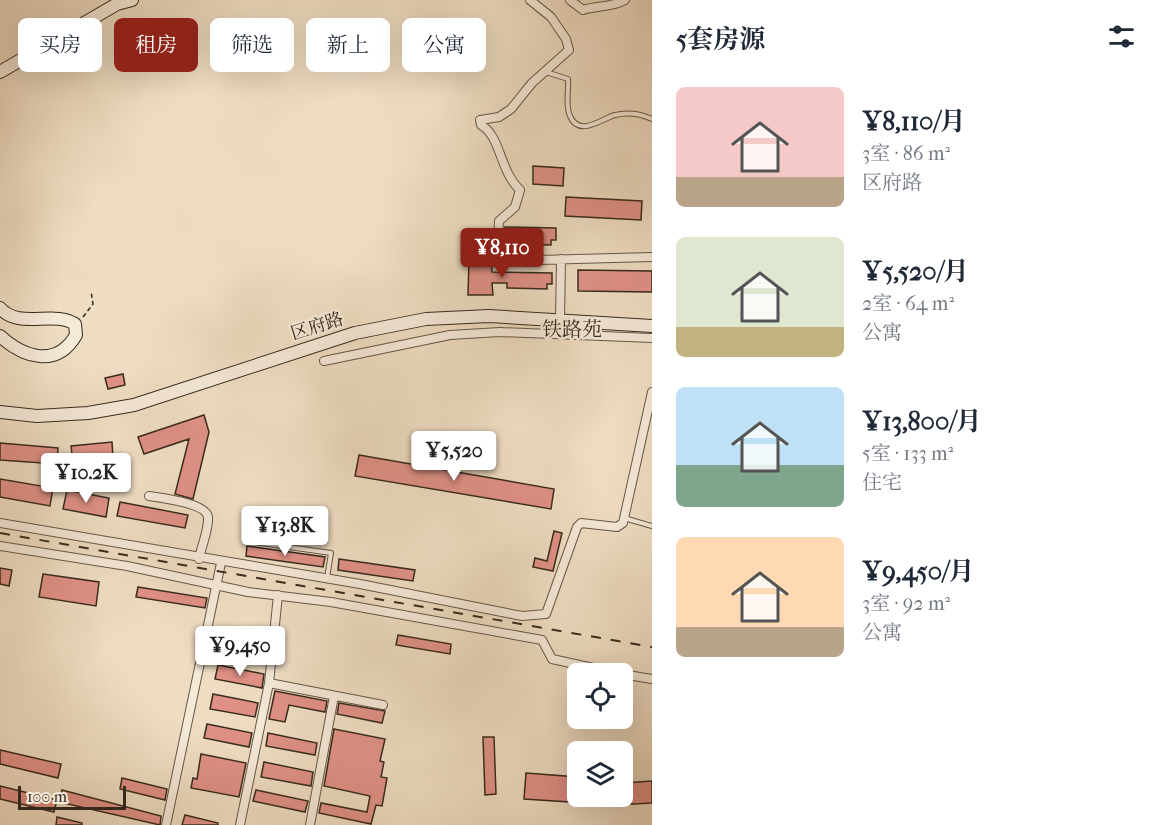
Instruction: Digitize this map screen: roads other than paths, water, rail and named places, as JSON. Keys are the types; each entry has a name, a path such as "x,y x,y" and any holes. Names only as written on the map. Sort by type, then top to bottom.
{"main road":[{"path":"0,72 117,4 132,0"},
{"path":"0,308 4,313 30,320 66,318 75,324 76,335 60,353 37,357 15,350 0,336"},
{"name":"区府路","path":"0,412 37,416 88,413 134,405 355,333 426,319 489,316 652,326"}],"street":[{"path":"530,0 551,17 566,39 569,50 532,83 511,109 499,117 483,118 480,123 494,135 500,159 520,190 515,207 499,221 497,257 561,260 652,257"},
{"path":"570,0 583,10 596,5 612,7 625,0"},
{"path":"560,319 561,260"},
{"path":"324,361 450,335 500,332 652,338"},
{"path":"0,523 221,563 327,579 522,616 546,614 577,527 581,523 617,527 624,518 652,392"},
{"path":"149,496 196,506 204,510 208,517 199,559"},
{"path":"0,546 217,584 248,592 331,602 542,640 552,659 571,663"},
{"path":"165,825 221,563"},
{"path":"240,825 269,683 278,595"},
{"path":"633,676 652,679"},
{"path":"269,683 383,705"},
{"path":"310,825 334,696"}],"lane":[{"path":"545,71 568,79 568,114 572,120 584,126 591,126 613,115 634,114 652,118"},
{"path":"624,518 652,526"},
{"path":"247,541 331,553 327,579"}],"railway":[{"path":"0,533 652,647"}],"district":[{"name":"铁路苑","path":"572,329"}]}
